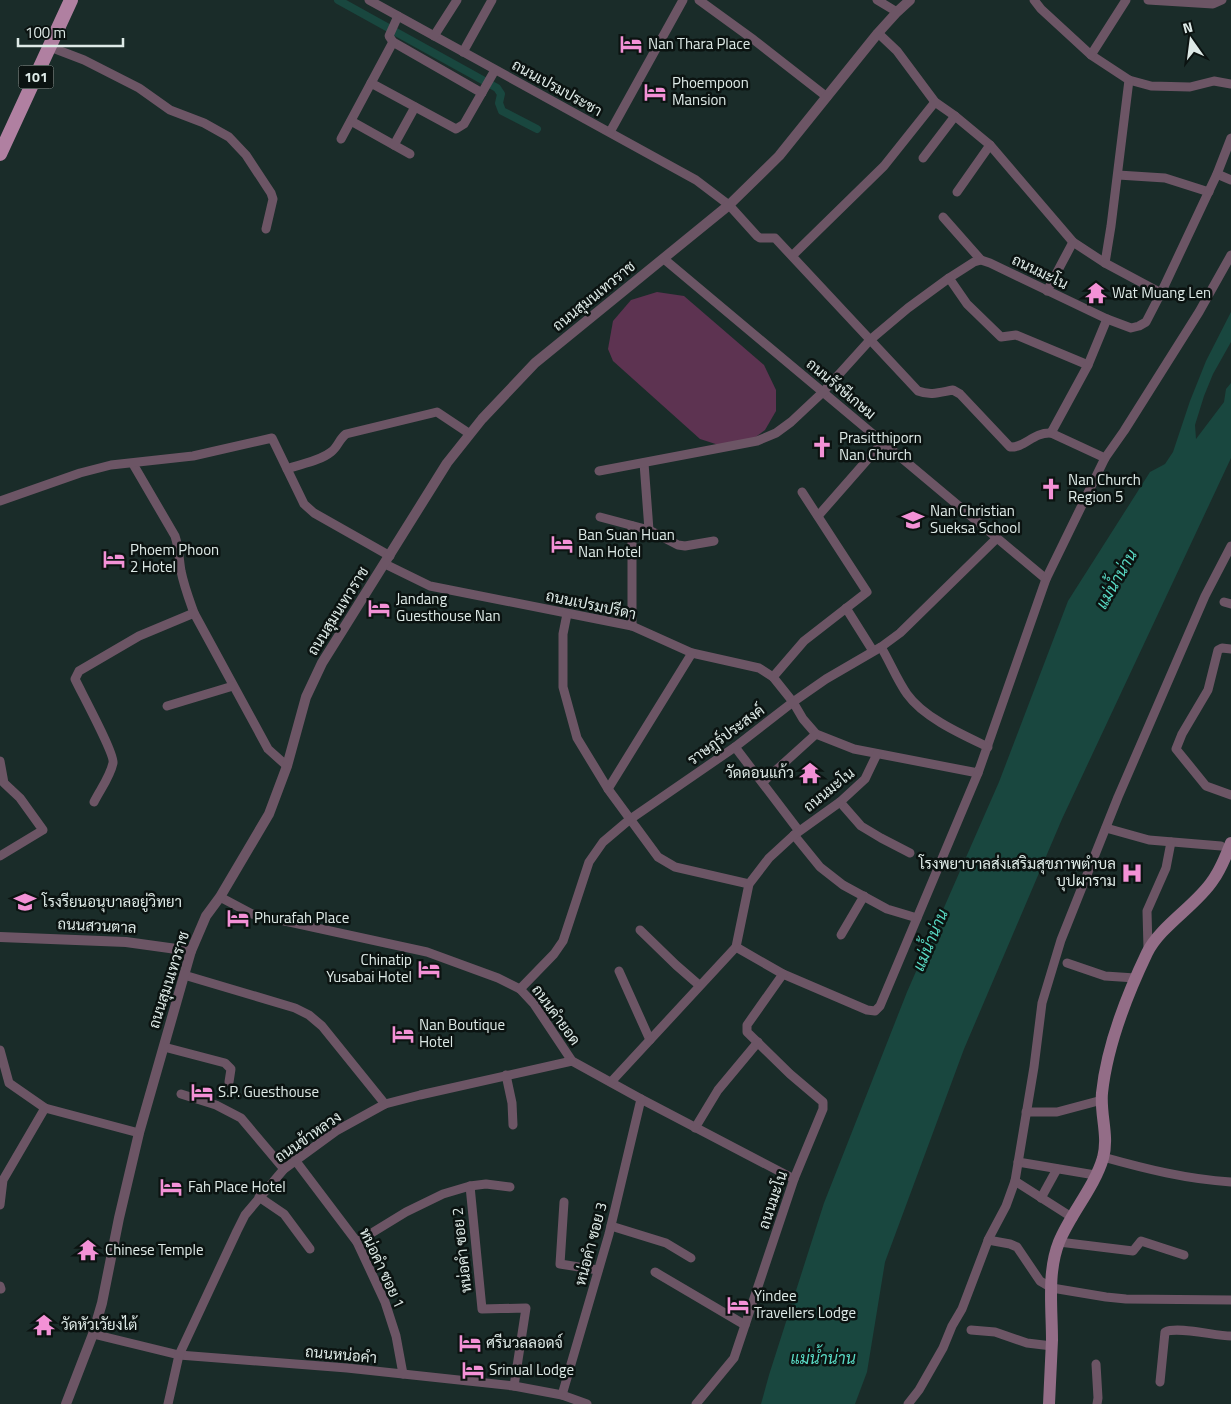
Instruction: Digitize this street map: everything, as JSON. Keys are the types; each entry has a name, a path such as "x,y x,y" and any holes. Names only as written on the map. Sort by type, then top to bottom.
{"main road":[{"name":"101","path":"0,154 71,0"},
{"path":"1049,1404 1052,1346 1051,1272 1060,1242 1103,1157 1105,1124 1102,1100 1108,1053 1135,978 1148,950 1167,927 1212,882 1222,866 1226,844"}],"street":[{"name":"ถนนเปรมประชา","path":"369,0 386,4 398,16 696,180 729,205 757,236 760,238 775,238 918,391 932,394 953,390 960,394 1010,447 1016,447 1042,433 1051,433"},
{"path":"434,36 457,0"},
{"path":"463,52 492,0"},
{"path":"610,132 683,0"},
{"path":"699,0 827,97"},
{"path":"877,0 897,12"},
{"name":"ถนนสุมนเทวราช","path":"66,1404 93,1334 102,1303 139,1133 191,951 206,916 220,897 269,814 287,766 306,697 322,663 448,463 470,434 535,363 729,205 779,156 878,33 910,0"},
{"path":"1034,0 1041,9 1091,55 1129,80 1151,86 1190,87 1214,81 1231,84"},
{"path":"1091,55 1126,0"},
{"path":"1148,0 1213,4 1222,0"},
{"path":"341,139 372,83 391,39 398,16"},
{"path":"878,33 896,51 935,102 990,145 1073,242 1105,263 1161,293"},
{"path":"391,39 482,93"},
{"path":"50,47 84,60 139,88 170,110 204,123 229,137 246,155 271,192 272,199 266,228"},
{"path":"372,83 456,129 464,124 495,70"},
{"path":"1105,263 1129,80"},
{"path":"792,255 884,166 935,102"},
{"path":"394,145 415,107"},
{"path":"923,158 955,116"},
{"path":"351,121 410,154"},
{"name":"ถนนมะโน","path":"981,260 1107,319 1131,328 1139,326 1146,322 1161,293 1217,174 1231,138"},
{"path":"957,192 990,145"},
{"path":"1217,174 1231,180"},
{"path":"1118,175 1165,178 1208,192"},
{"path":"599,471 757,441 776,433 791,422 823,392 870,340 908,308 949,278 974,262 981,260 943,217"},
{"path":"1047,291 1073,242"},
{"path":"611,1082 736,947 783,974 867,1010 875,1011 880,1006 988,748 1046,579 1106,458 1200,312 1231,255"},
{"name":"ถนนรังษีเกษม","path":"664,259 1046,579"},
{"path":"949,278 967,304 1001,337 1016,335 1088,365"},
{"path":"1106,458 1051,433 1088,365 1107,319"},
{"path":"287,469 327,455 333,451 346,434 437,412 470,434"},
{"name":"ถนนเปรมปรีดา","path":"133,464 194,456 272,438 304,504 314,513 430,586 632,626 692,653 759,668 773,676 793,702 803,719 816,734 854,749 877,754"},
{"path":"818,516 882,443"},
{"path":"644,463 649,530"},
{"path":"0,501 111,465 133,464 175,536 179,548 186,593 194,613 268,749 287,766"},
{"path":"773,676 804,641 867,592 802,492"},
{"path":"600,517 649,530 678,545 686,546 714,541"},
{"path":"632,526 632,626"},
{"name":"ราษฎร์ประสงค์","path":"520,989 554,954 563,941 589,862 603,842 629,820 735,747 793,702 900,633 997,538"},
{"path":"908,1404 919,1390 962,1309 988,1240 1006,1206 1015,1181 1034,1067 1042,1003 1061,940 1106,828 1205,596 1231,546"},
{"path":"846,608 909,696 931,716 988,748"},
{"path":"94,802 108,776 113,759 75,679 79,671 139,636 194,613"},
{"path":"567,614 563,634 563,687 577,738 608,789 658,857 675,867 749,884"},
{"path":"1231,649 1222,648 1218,650 1208,690 1182,734 1176,749 1206,786 1231,795"},
{"path":"608,789 692,653"},
{"path":"167,706 234,686"},
{"path":"763,782 816,734"},
{"path":"735,747 763,782 820,867 843,885 887,909 917,918"},
{"path":"877,754 978,773"},
{"name":"ถนนมะโน","path":"736,947 749,884 769,858 796,833 840,802 865,779 877,754"},
{"path":"0,761 2,784 20,798 43,830 0,856"},
{"path":"840,802 861,826 910,853"},
{"path":"1106,828 1149,840 1226,844"},
{"path":"1148,950 1147,911 1166,868 1170,842"},
{"path":"841,935 864,896"},
{"name":"ถนนคำยอด","path":"220,897 252,914 427,952 498,978 520,989 534,1004 572,1061 794,1179"},
{"path":"640,930 699,985"},
{"name":"ถนนสวนตาล","path":"0,937 126,942 191,951"},
{"path":"1067,963 1105,976 1135,978"},
{"path":"619,971 650,1040"},
{"path":"184,974 295,1008 309,1015 322,1026 385,1104"},
{"name":"ถนนมะโน","path":"696,1404 734,1358 794,1179 823,1109 823,1102 790,1074 747,1032 747,1025 783,974"},
{"path":"695,1128 718,1090 758,1042"},
{"path":"164,1047 216,1059 225,1063 231,1069 229,1082"},
{"path":"0,1050 9,1083 45,1108 139,1133"},
{"name":"ถนนข้าหลวง","path":"168,1404 179,1355 237,1231 245,1215 284,1169 336,1131 385,1104 420,1094 572,1061"},
{"path":"506,1075 512,1103 514,1125"},
{"path":"181,1094 216,1105 241,1118 284,1169"},
{"name":"หน่อคำ ซอย 3","path":"562,1395 611,1226 641,1099"},
{"path":"1026,1112 1057,1112 1102,1100"},
{"path":"0,1205 2,1180 45,1108"},
{"path":"1103,1157 1156,1172 1212,1181 1231,1182"},
{"name":"หน่อคำ ซอย 1","path":"295,1160 357,1242 385,1302 396,1336 403,1374"},
{"path":"1018,1162 1095,1176"},
{"path":"1041,1198 1057,1169"},
{"path":"1015,1181 1073,1218"},
{"path":"357,1242 406,1212 443,1194 470,1186 486,1184 510,1187"},
{"name":"หน่อคำ ซอย 2","path":"470,1186 482,1309 526,1308 514,1386"},
{"path":"259,1197 284,1214 310,1249"},
{"path":"564,1202 560,1264 598,1270"},
{"path":"611,1226 666,1243 691,1258"},
{"path":"988,1240 1017,1247 1040,1281 1052,1288 1112,1298 1231,1300"},
{"path":"1060,1242 1133,1251 1141,1241 1184,1255"},
{"path":"654,1272 745,1325"},
{"path":"971,1330 995,1332 1027,1343 1052,1346"},
{"path":"1160,1382 1165,1332 1172,1330 1231,1336"},
{"name":"ถนนหน่อคำ","path":"93,1334 179,1355 347,1368 514,1386 562,1395 587,1404"},
{"path":"1096,1364 1097,1404"}],"shaded area":[{"path":"657,292 684,296 764,365 776,390 776,411 765,430 749,442 725,447 700,439 613,361 608,349 613,321 631,300"}],"water":[{"name":"แม่น้ำน่าน","path":"1231,312 1231,342 1213,374 1195,425 1196,439 1224,402 1226,389 1231,383 1231,458 1062,819 964,1049 885,1262 867,1372 855,1404 761,1404 824,1203 907,992 999,782 1068,601 1150,472 1165,464 1173,452 1206,361"}],"waterway":[{"path":"338,0 497,88 501,94 499,103 502,111 537,129"}],"place":[{"name":"Nan Thara Place","path":"631,44"},
{"name":"Phoempoon Mansion","path":"655,92"},
{"name":"Wat Muang Len","path":"1096,293"},
{"name":"Prasitthiporn Nan Church","path":"822,447"},
{"name":"Nan Church Region 5","path":"1051,489"},
{"name":"Nan Christian Sueksa School","path":"913,520"},
{"name":"Ban Suan Huan Nan Hotel","path":"562,544"},
{"name":"Phoem Phoon 2 Hotel","path":"114,559"},
{"name":"Jandang Guesthouse Nan","path":"379,608"},
{"name":"วัดดอนแก้ว","path":"810,773"},
{"name":"โรงพยาบาลส่งเสริมสุขภาพตำบล บุปผาราม","path":"1132,873"},
{"name":"โรงรียนอนุบาลอยู่วิทยา","path":"25,902"},
{"name":"Phurafah Place","path":"238,918"},
{"name":"Chinatip Yusabai Hotel","path":"429,969"},
{"name":"Nan Boutique Hotel","path":"403,1034"},
{"name":"S.P. Guesthouse","path":"202,1092"},
{"name":"Fah Place Hotel","path":"171,1187"},
{"name":"Chinese Temple","path":"88,1250"},
{"name":"Yindee Travellers Lodge","path":"738,1305"},
{"name":"วัดหัวเวัยงไต้","path":"44,1325"},
{"name":"ศรีนวลลอดจ์","path":"470,1343"},
{"name":"Srinual Lodge","path":"473,1370"}]}
